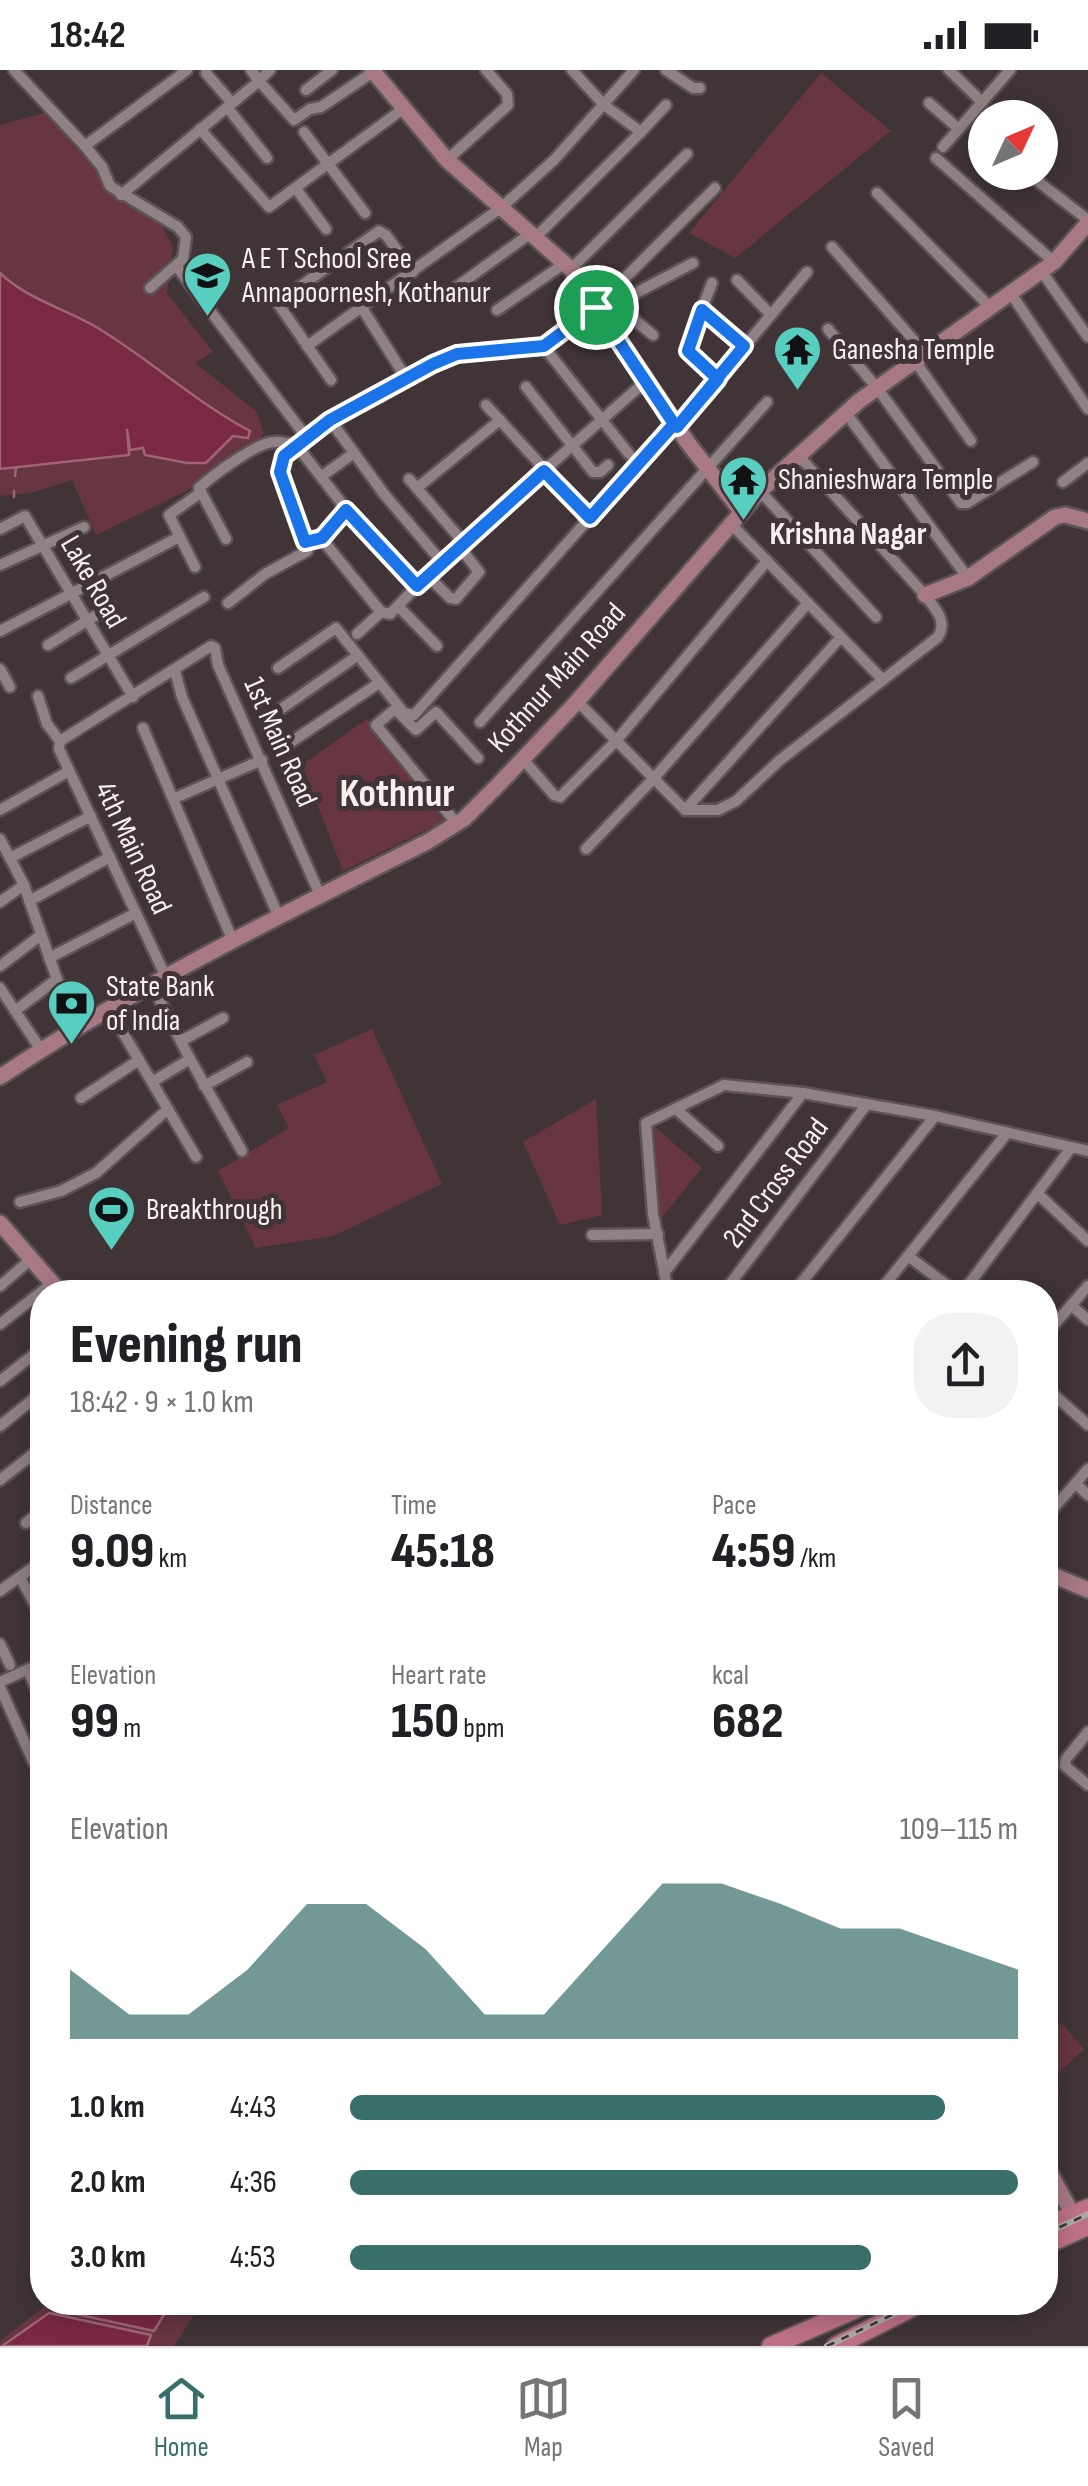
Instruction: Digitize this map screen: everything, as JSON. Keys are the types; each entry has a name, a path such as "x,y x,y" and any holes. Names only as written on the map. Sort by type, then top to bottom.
{"main road":[{"path":"372,71 447,160 568,266 735,517"},
{"name":"Kothnur Main Road","path":"0,1077 158,979 457,824 576,701 760,490 877,388 1048,267 1087,226"},
{"path":"925,595 968,578 1055,517 1064,515 1088,521"},
{"path":"0,1224 47,1280"},
{"path":"1058,1573 1088,1586"},
{"path":"1058,2182 1083,2216"},
{"path":"1058,2223 1083,2216"},
{"path":"1058,2236 1083,2216"},
{"path":"771,2346 842,2315"},
{"path":"836,2346 897,2315"}],"street":[{"path":"14,70 102,166 110,186 178,227 186,237 182,260 150,288"},
{"path":"85,146 187,70"},
{"path":"250,70 294,120 310,109 321,108 372,71"},
{"path":"121,195 270,70"},
{"path":"306,90 332,70"},
{"path":"447,160 508,105 507,94 486,70"},
{"path":"572,70 604,105 641,132"},
{"path":"307,346 502,207 554,160 634,70"},
{"path":"666,70 693,88 700,88"},
{"path":"949,70 980,100"},
{"path":"984,100 1010,70"},
{"path":"206,73 267,158"},
{"path":"929,103 959,129"},
{"path":"456,288 534,235 666,105"},
{"path":"200,130 266,204 276,204 404,109"},
{"path":"968,118 940,153 1048,267 1088,337"},
{"path":"304,132 365,213"},
{"path":"497,310 568,266 687,154"},
{"path":"599,311 716,188"},
{"path":"296,189 326,230"},
{"path":"1047,190 1087,226"},
{"path":"877,193 990,306"},
{"path":"296,290 379,231 386,234 413,272"},
{"path":"832,247 920,357 971,441"},
{"path":"228,602 265,574 306,551 280,472 284,456 298,443 330,420 457,354 544,346 599,311 692,263"},
{"path":"177,266 346,510 417,586"},
{"path":"278,668 336,628 404,713 414,715 718,379 807,272"},
{"path":"736,280 771,315"},
{"path":"712,284 688,351 718,379"},
{"path":"1010,292 1088,408"},
{"path":"620,301 652,335"},
{"path":"279,305 331,380"},
{"path":"362,308 406,378"},
{"path":"702,310 744,346"},
{"path":"828,328 960,503 1033,462"},
{"path":"544,346 628,454"},
{"path":"322,538 381,612 390,614 441,561 646,381"},
{"path":"526,387 593,472 608,465"},
{"path":"480,722 767,402"},
{"path":"486,405 590,518"},
{"path":"846,413 968,578"},
{"path":"330,420 441,561"},
{"path":"427,575 453,599 479,572 413,483 500,420"},
{"path":"226,539 200,493 200,486 269,441 298,443"},
{"path":"322,476 354,453"},
{"path":"576,701 685,810 718,810 736,802 780,760 938,637 943,629 942,619 925,595 798,456"},
{"path":"1062,482 1088,463"},
{"path":"760,490 876,617"},
{"path":"196,567 168,515 200,493"},
{"path":"305,542 322,538 346,510"},
{"name":"Lake Road","path":"0,528 26,516 132,698"},
{"path":"735,517 767,561 882,680"},
{"path":"0,566 84,527"},
{"path":"0,632 180,537"},
{"path":"522,758 560,797 616,740 767,561"},
{"path":"71,678 204,597"},
{"path":"586,849 808,603"},
{"path":"48,644 111,606"},
{"path":"398,606 438,646"},
{"path":"357,634 381,612"},
{"path":"685,810 841,637"},
{"name":"1st Main Road","path":"175,672 211,646 215,648 218,665 320,895"},
{"path":"281,709 356,656"},
{"path":"0,668 10,688"},
{"path":"60,741 175,672 182,697 278,915"},
{"path":"291,742 379,684"},
{"name":"4th Main Road","path":"38,696 47,724 60,741 59,749 136,912 180,1040 242,1151"},
{"path":"457,824 376,724 396,710 416,730 436,712 478,758"},
{"path":"143,728 232,939"},
{"path":"175,798 262,760"},
{"path":"0,810 69,771"},
{"path":"10,858 90,816"},
{"path":"0,838 24,885 74,1028"},
{"path":"30,901 110,857"},
{"path":"0,902 24,885"},
{"path":"49,958 136,912"},
{"path":"0,966 41,935"},
{"path":"15,1011 57,980"},
{"path":"0,988 41,1050"},
{"path":"108,1008 196,1157"},
{"path":"180,1040 223,1018"},
{"path":"152,1082 190,1058"},
{"path":"81,1098 139,1060"},
{"path":"204,1086 246,1062"},
{"path":"665,1280 653,1214 646,1123 724,1085 803,1092 935,1116 1088,1151"},
{"path":"664,1273 803,1092"},
{"name":"2nd Cross Road","path":"733,1280 867,1104"},
{"path":"20,1202 61,1191 96,1174 168,1109"},
{"path":"676,1110 718,1146"},
{"path":"804,1280 935,1116"},
{"path":"889,1280 1007,1133"},
{"path":"973,1280 1071,1148"},
{"path":"1038,1194 1083,1236 1088,1222"},
{"path":"592,1235 658,1234"},
{"path":"908,1256 940,1280"},
{"path":"0,1286 30,1260"},
{"path":"1058,1320 1088,1286"},
{"path":"0,1324 30,1305"},
{"path":"1071,1305 1088,1320"},
{"path":"0,1381 30,1357"},
{"path":"1058,1398 1088,1425"},
{"path":"0,1426 30,1402"},
{"path":"0,1480 30,1456"},
{"path":"1058,1504 1088,1469"},
{"path":"1076,1484 1088,1494"},
{"path":"26,1523 30,1520"},
{"path":"0,1592 30,1570"},
{"path":"20,1578 30,1596"},
{"path":"0,1644 10,1665"},
{"path":"30,1675 28,1670 0,1684 30,1754"},
{"path":"1088,1732 1066,1759 1065,1766 1088,1785"}],"shaded area":[{"path":"821,73 891,131 735,258 689,233"},
{"path":"48,112 96,168 105,190 161,224 173,247 167,293 213,352 195,363 256,411 264,433 229,465 208,478 96,535 72,480 31,493 0,496 0,125"},
{"path":"0,273 23,291 120,342 250,431 248,438 233,436 206,463 187,463 145,455 143,448 130,450 127,429 129,455 0,469"},
{"path":"367,719 444,821 343,871 302,765"},
{"path":"372,1029 442,1184 333,1236 256,1248 218,1171 289,1128 277,1105 327,1082 314,1055"},
{"path":"596,1099 602,1215 560,1225 523,1142"},
{"path":"654,1126 702,1168 659,1221"},
{"path":"1058,2024 1084,2049 1058,2073"},
{"path":"34,2315 46,2315 0,2346 0,2341"},
{"path":"46,2315 151,2335 147,2346 2,2346"},
{"path":"58,2315 194,2315 174,2346 147,2346 150,2336"},
{"path":"81,2315 164,2315 154,2331"}],"waterway":[{"path":"15,476 16,468"},
{"path":"14,491 14,497"}],"railway":[{"path":"1058,2228 1088,2214"},
{"path":"827,2346 892,2315"}],"place":[{"name":"A E T School Sree Annapoornesh, Kothanur","path":"207,318"},
{"name":"Ganesha Temple","path":"797,392"},
{"name":"Shanieshwara Temple","path":"743,522"},
{"name":"State Bank of India","path":"71,1046"},
{"name":"Breakthrough","path":"111,1252"}],"district":[{"name":"Krishna Nagar","path":"848,534"},
{"name":"Kothnur","path":"397,794"}],"route":[{"path":"596,307 544,346 479,350 433,364 330,420 284,456 280,472 305,542 322,538 346,510 417,586 544,471 590,518 674,424 677,427 718,379 688,351 702,310 744,346 718,379 677,427 596,307"}]}
